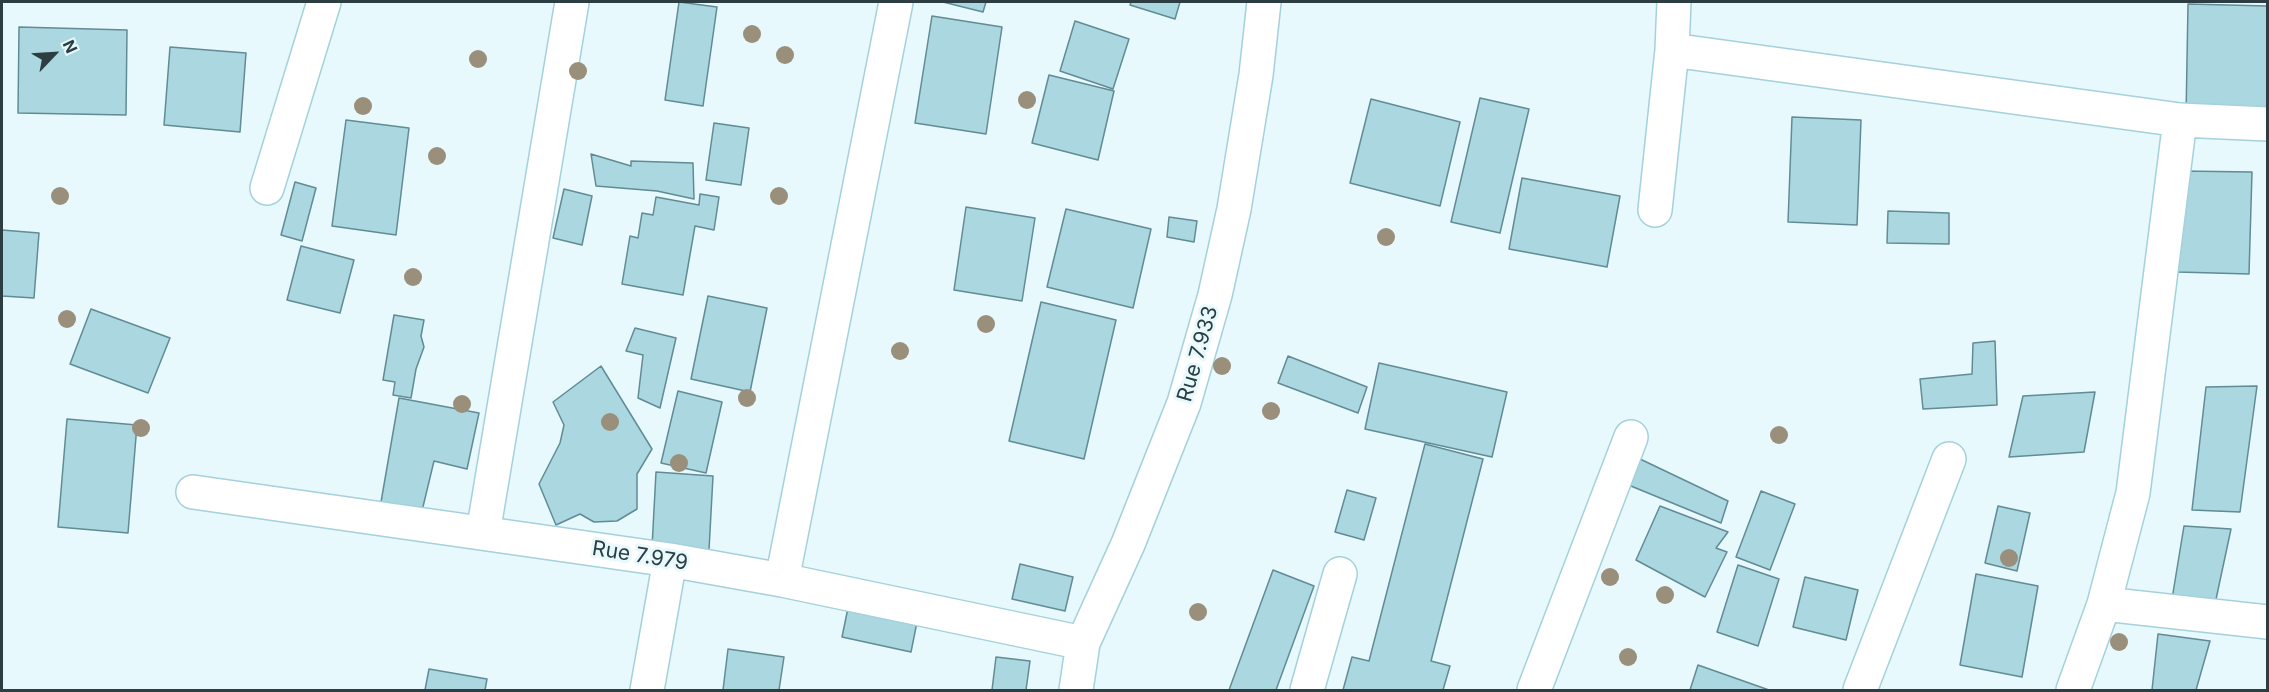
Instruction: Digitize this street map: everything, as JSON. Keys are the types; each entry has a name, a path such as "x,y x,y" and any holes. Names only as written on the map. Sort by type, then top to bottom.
{"street":[{"path":"267,188 324,2"},
{"path":"483,533 572,2"},
{"path":"782,580 896,2"},
{"name":"Rue 7.933","path":"1076,690 1083,643 1128,544 1184,404 1215,295 1234,210 1256,75 1264,2"},
{"path":"1655,210 1672,50 1674,2"},
{"path":"1672,50 2180,120 2268,124"},
{"path":"2073,690 2104,604 2133,493 2180,120"},
{"path":"1534,690 1631,437"},
{"path":"1860,690 1949,459"},
{"name":"Rue 7.979","path":"192,492 670,560 782,580 1083,643"},
{"path":"647,690 670,560"},
{"path":"1307,690 1340,574"},
{"path":"2104,604 2268,622"}],"building":[{"path":"679,2 717,7 703,106 665,100"},
{"path":"943,2 986,2 983,12"},
{"path":"1131,2 1180,2 1175,19 1130,5"},
{"path":"2188,4 2268,6 2268,118 2186,116"},
{"path":"932,16 1002,27 986,134 915,123"},
{"path":"1075,21 1129,39 1113,89 1060,71"},
{"path":"19,27 127,30 126,115 18,113"},
{"path":"170,47 246,53 240,132 164,125"},
{"path":"1049,75 1114,91 1098,160 1032,143"},
{"path":"1480,98 1529,109 1500,233 1451,222"},
{"path":"1371,99 1460,122 1440,206 1350,183"},
{"path":"1792,117 1861,120 1857,225 1788,222"},
{"path":"346,120 409,128 396,235 332,226"},
{"path":"714,123 749,128 741,185 706,180"},
{"path":"591,154 631,166 631,161 693,163 694,199 657,191 596,186"},
{"path":"2181,171 2252,172 2249,274 2178,272"},
{"path":"1522,178 1620,196 1607,267 1509,249"},
{"path":"295,182 316,188 302,241 281,235"},
{"path":"564,189 592,196 582,245 553,238"},
{"path":"700,194 719,197 714,230 695,226 683,295 622,284 630,236 638,238 642,213 653,215 656,197 699,205"},
{"path":"966,207 1035,218 1022,301 954,290"},
{"path":"1066,209 1151,229 1133,308 1047,287"},
{"path":"1888,211 1949,213 1949,244 1887,243"},
{"path":"1169,217 1197,221 1194,242 1167,237"},
{"path":"2,230 39,233 34,298 2,296"},
{"path":"301,246 354,260 340,313 287,300"},
{"path":"708,296 767,308 750,392 691,379"},
{"path":"1041,302 1116,320 1084,459 1009,441"},
{"path":"91,309 170,338 148,393 70,364"},
{"path":"394,315 424,320 421,336 424,347 416,369 411,398 393,395 395,382 383,380"},
{"path":"635,328 676,338 660,408 638,398 643,355 626,351"},
{"path":"1995,341 1997,405 1923,409 1920,379 1972,374 1973,343"},
{"path":"1288,356 1367,387 1358,413 1278,383"},
{"path":"1379,363 1507,392 1492,457 1365,429"},
{"path":"601,366 652,449 637,474 637,509 617,521 594,522 580,514 556,525 539,484 560,443 564,425 553,402"},
{"path":"2257,386 2240,512 2192,510 2206,387"},
{"path":"678,391 722,402 706,473 661,463"},
{"path":"2095,392 2084,452 2009,457 2023,396"},
{"path":"399,398 479,413 467,469 434,461 421,515 381,502"},
{"path":"67,419 137,425 128,533 58,527"},
{"path":"1425,444 1483,459 1431,661 1450,666 1443,690 1343,690 1352,657 1369,661"},
{"path":"1638,458 1728,501 1721,523 1626,484"},
{"path":"656,472 713,476 709,550 652,547"},
{"path":"1347,490 1376,498 1364,540 1335,532"},
{"path":"1761,491 1795,504 1770,570 1736,557"},
{"path":"1660,506 1728,532 1716,548 1727,552 1705,597 1636,560"},
{"path":"1998,506 2030,513 2017,571 1985,563"},
{"path":"2184,526 2231,529 2215,604 2172,599"},
{"path":"1020,564 1073,577 1065,611 1012,599"},
{"path":"1738,565 1779,579 1758,646 1717,632"},
{"path":"1273,570 1314,586 1276,690 1229,690"},
{"path":"1976,574 2038,586 2022,677 1960,665"},
{"path":"1805,577 1858,590 1846,640 1793,627"},
{"path":"849,603 918,617 911,652 842,637"},
{"path":"2158,634 2210,641 2196,690 2152,690"},
{"path":"728,649 784,657 779,690 723,690"},
{"path":"996,657 1030,661 1026,690 992,690"},
{"path":"1698,665 1769,690 1690,690"},
{"path":"429,669 487,679 485,690 425,690"}]}
